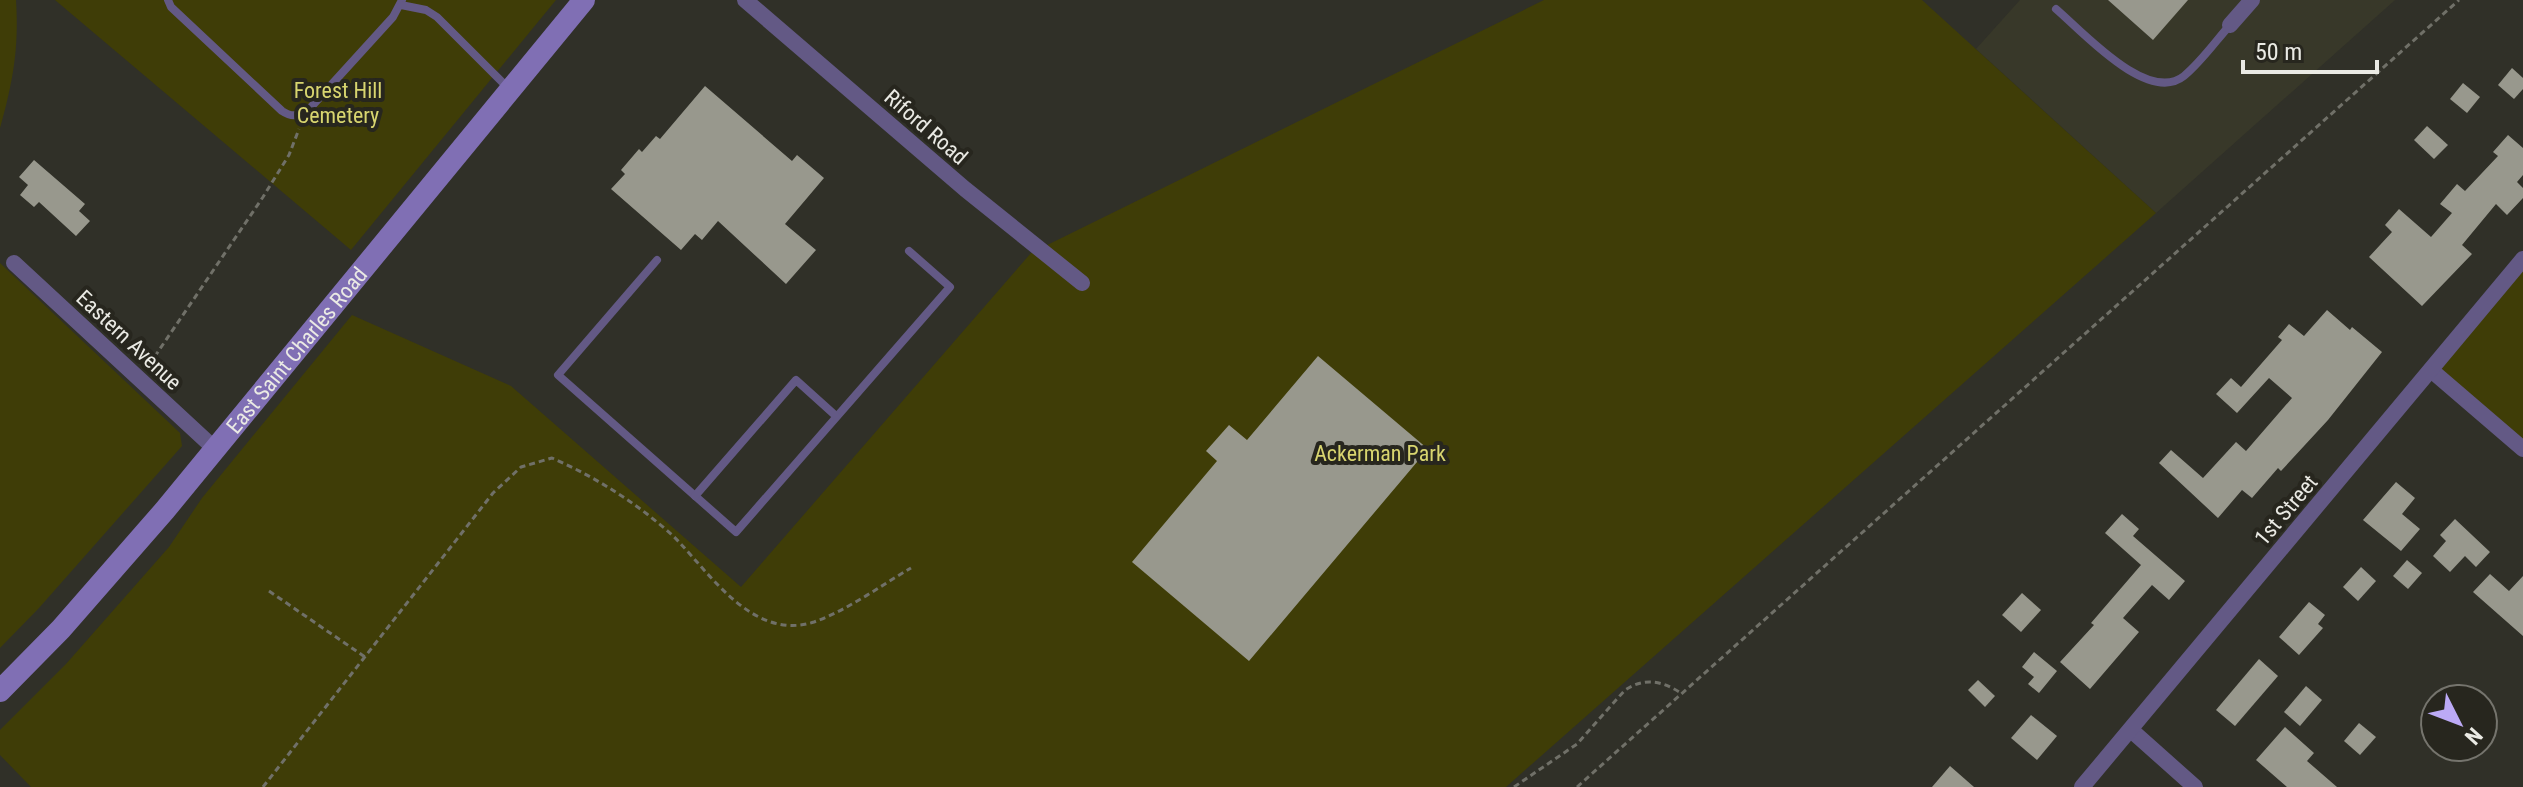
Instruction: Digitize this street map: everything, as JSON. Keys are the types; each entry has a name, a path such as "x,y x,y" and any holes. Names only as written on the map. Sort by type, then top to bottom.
{"main road":[{"name":"East Saint Charles Road","path":"0,691 107,578 584,0"}],"street":[{"name":"Riford Road","path":"745,0 965,189 1082,283"},
{"path":"2230,25 2252,0"},
{"name":"1st Street","path":"2082,787 2523,259"},
{"name":"Eastern Avenue","path":"14,263 215,449"},
{"path":"2431,370 2523,449"},
{"path":"2131,730 2195,787"}],"lane":[{"path":"168,0 171,7 289,116 303,113 401,3 426,10 437,17 510,90"},
{"path":"2056,9 2135,76 2158,84 2181,78 2230,25"},
{"path":"657,260 558,375 736,532 950,287 909,251"},
{"path":"695,496 796,380 836,416"}],"path":[{"path":"1577,787 2459,0"},
{"path":"138,379 178,326 263,197 289,155 303,113"},
{"path":"263,787 493,493 521,467 552,458 617,491 677,539 734,602 756,617 787,624 812,622 911,568"},
{"path":"269,591 365,657"},
{"path":"1514,787 1577,744 1625,690 1635,683 1650,680 1669,685 1681,693"}],"shaded area":[{"path":"2020,0 2395,0 2156,213 1976,49"}],"green space":[{"path":"0,0 16,0 17,34 14,65 0,128"},
{"name":"Forest Hill Cemetery","path":"55,0 556,0 351,250"},
{"name":"Ackerman Park","path":"1544,0 1922,0 2156,213 1506,787 31,787 0,755 0,730 66,664 169,547 202,498 352,315 511,386 741,587 1031,253"},
{"path":"0,263 180,433 182,446 0,648"},
{"path":"2523,269 2523,440 2441,369"}],"building":[{"path":"2108,0 2188,0 2153,40"},
{"path":"2512,68 2523,78 2523,89 2514,99 2498,85"},
{"path":"2463,83 2480,97 2467,113 2450,99"},
{"path":"705,86 792,161 797,155 824,178 785,224 816,250 786,284 718,221 702,240 695,234 681,250 611,189 625,174 621,170 639,149 642,152 656,136 660,139"},
{"path":"2427,126 2448,145 2434,159 2414,140"},
{"path":"2508,135 2523,148 2523,175 2517,182 2523,188 2523,198 2507,215 2496,204 2462,245 2472,254 2422,306 2369,257 2392,232 2385,225 2399,209 2431,237 2452,213 2440,204 2457,184 2465,191 2498,156 2493,152"},
{"path":"34,160 85,204 79,211 90,221 76,236 39,202 34,207 20,195 28,185 19,177"},
{"path":"2327,310 2382,352 2328,420 2281,471 2278,468 2252,498 2242,490 2218,518 2159,463 2171,450 2203,478 2236,442 2246,451 2292,398 2269,378 2237,413 2216,394 2231,378 2241,387 2282,340 2278,337 2289,324 2304,336"},
{"path":"1318,356 1428,449 1249,661 1132,562 1217,461 1206,451 1229,425 1247,440"},
{"path":"2396,482 2415,498 2402,514 2420,529 2401,551 2363,520"},
{"path":"2122,514 2139,529 2133,536 2185,581 2169,600 2152,585 2123,618 2139,632 2090,689 2060,662 2141,565 2105,533"},
{"path":"2455,519 2490,552 2476,567 2465,556 2450,572 2433,556 2446,541 2440,535"},
{"path":"2407,560 2422,573 2408,589 2393,576"},
{"path":"2361,567 2376,581 2358,601 2343,587"},
{"path":"2490,574 2509,591 2523,576 2523,636 2473,592"},
{"path":"2022,593 2041,610 2021,632 2002,615"},
{"path":"2309,602 2325,615 2318,624 2323,628 2299,655 2279,637"},
{"path":"2034,652 2057,671 2039,693 2028,684 2034,677 2022,667"},
{"path":"2259,659 2278,676 2235,726 2216,710"},
{"path":"1978,680 1995,696 1985,707 1968,690"},
{"path":"2306,686 2322,700 2300,726 2284,712"},
{"path":"2031,715 2057,736 2037,760 2011,738"},
{"path":"2359,723 2376,737 2360,755 2344,741"},
{"path":"2285,727 2314,753 2307,761 2337,787 2287,787 2256,760"},
{"path":"1950,766 1974,787 1932,787"}]}
